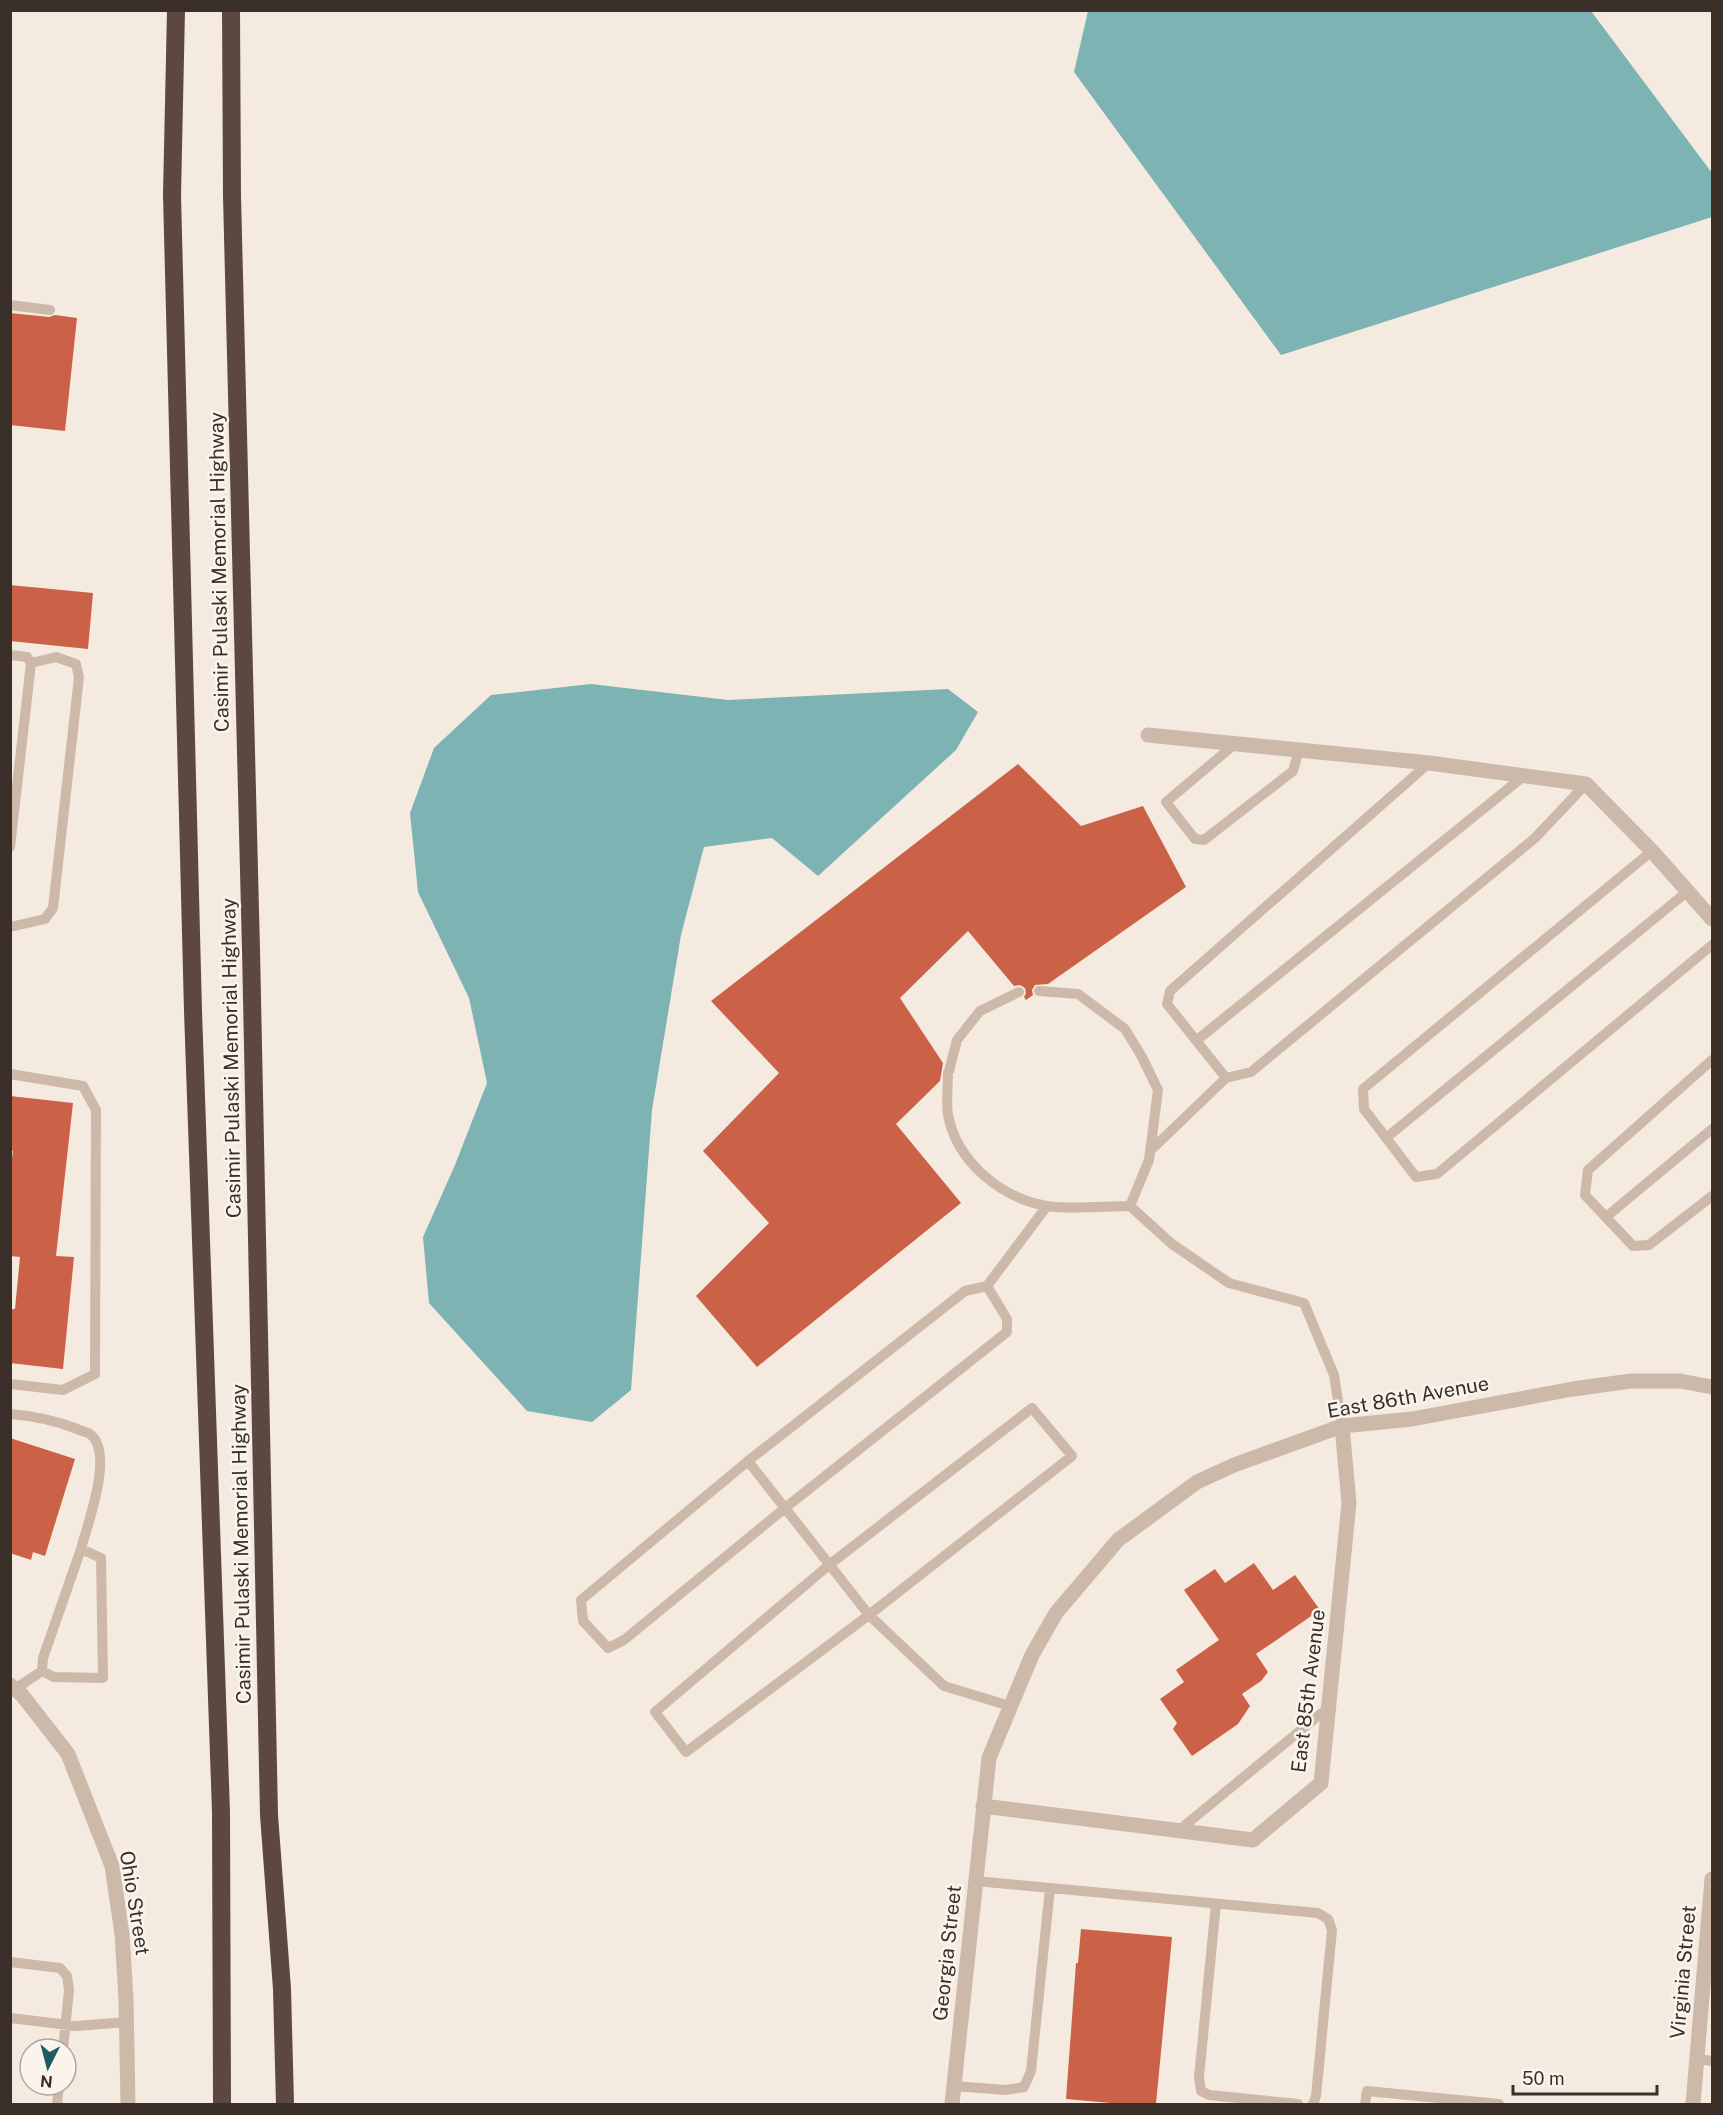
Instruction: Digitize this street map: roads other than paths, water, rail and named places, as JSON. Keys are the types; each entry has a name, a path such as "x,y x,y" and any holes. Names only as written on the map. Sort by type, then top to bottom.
{"highway":[{"name":"Casimir Pulaski Memorial Highway","path":"176,10 172,195 192,999 221,1812 222,2104"},
{"name":"Casimir Pulaski Memorial Highway","path":"231,10 232,196 269,1815 282,1989 285,2104"}],"street":[{"path":"1148,735 1429,763 1586,784 1652,851 1713,919"},
{"name":"East 86th Avenue","path":"983,1806 989,1758 1032,1655 1056,1612 1118,1540 1197,1482 1234,1465 1342,1426 1412,1419 1573,1389 1631,1381 1680,1381 1713,1387"},
{"name":"East 85th Avenue","path":"983,1806 1253,1840 1321,1783 1349,1503 1342,1426"},
{"name":"Ohio Street","path":"16,1690 68,1754 112,1866 122,1934 128,2104"},
{"name":"Georgia Street","path":"952,2104 983,1806"},
{"name":"Virginia Street","path":"1693,2104 1705,2060 1713,1879"}],"lane":[{"path":"10,305 50,310"},
{"path":"10,655 27,657 31,663 10,847"},
{"path":"10,927 45,919 53,908 79,677 76,664 56,657 31,663"},
{"path":"1234,744 1166,802 1195,839 1204,840 1293,771 1299,750"},
{"path":"1226,1077 1167,1004 1170,991 1429,763"},
{"path":"1197,1040 1524,776"},
{"path":"1150,1151 1226,1077 1251,1072 1535,838 1586,784"},
{"path":"1652,851 1363,1089 1364,1109 1416,1177 1437,1174 1713,945"},
{"path":"1386,1138 1688,891"},
{"path":"1039,991 1078,994 1125,1029 1158,1090 1149,1160 1130,1206"},
{"path":"1019,992 980,1011 957,1040 949,1072 948,1114 960,1148 983,1176 1015,1195 1047,1206 1130,1206 1172,1244 1229,1283 1304,1303 1334,1375 1342,1426"},
{"path":"1713,1060 1588,1170 1585,1195 1633,1246 1649,1245 1713,1196"},
{"path":"10,1074 83,1086 96,1110 95,1374 63,1390 10,1384"},
{"path":"1606,1218 1713,1129"},
{"path":"987,1286 1007,1319 1007,1332 785,1508 624,1640 608,1648 582,1621 581,1600 748,1461 965,1291 987,1286 1047,1206"},
{"path":"1032,1408 1072,1456 869,1616 686,1752 656,1712 829,1565 1032,1408"},
{"path":"10,1414 54,1420 90,1434 95,1440 100,1456 101,1470 81,1549 43,1658 42,1671 16,1690"},
{"path":"748,1461 869,1616 944,1686 1010,1706"},
{"path":"42,1671 54,1677 103,1678 101,1558 81,1549"},
{"path":"1178,1831 1329,1707"},
{"path":"975,1881 1318,1913 1328,1919 1332,1930 1316,2096 1313,2104"},
{"path":"954,2086 1006,2091 1024,2087 1030,2071 1050,1888"},
{"path":"1216,1904 1199,2077 1201,2091 1209,2095 1298,2104"},
{"path":"10,1962 60,1968 67,1976 69,1990 64,2037"},
{"path":"10,2018 77,2026 126,2022"},
{"path":"1365,2104 1367,2091 1499,2104"}],"water":[{"path":"1088,11 1591,11 1712,173 1712,217 1281,355 1074,72"},
{"path":"591,684 728,700 948,689 978,712 956,750 818,876 772,838 704,847 681,935 652,1110 631,1390 592,1422 527,1411 429,1303 423,1237 455,1165 487,1083 469,998 418,892 410,813 434,748 491,695"}]}
